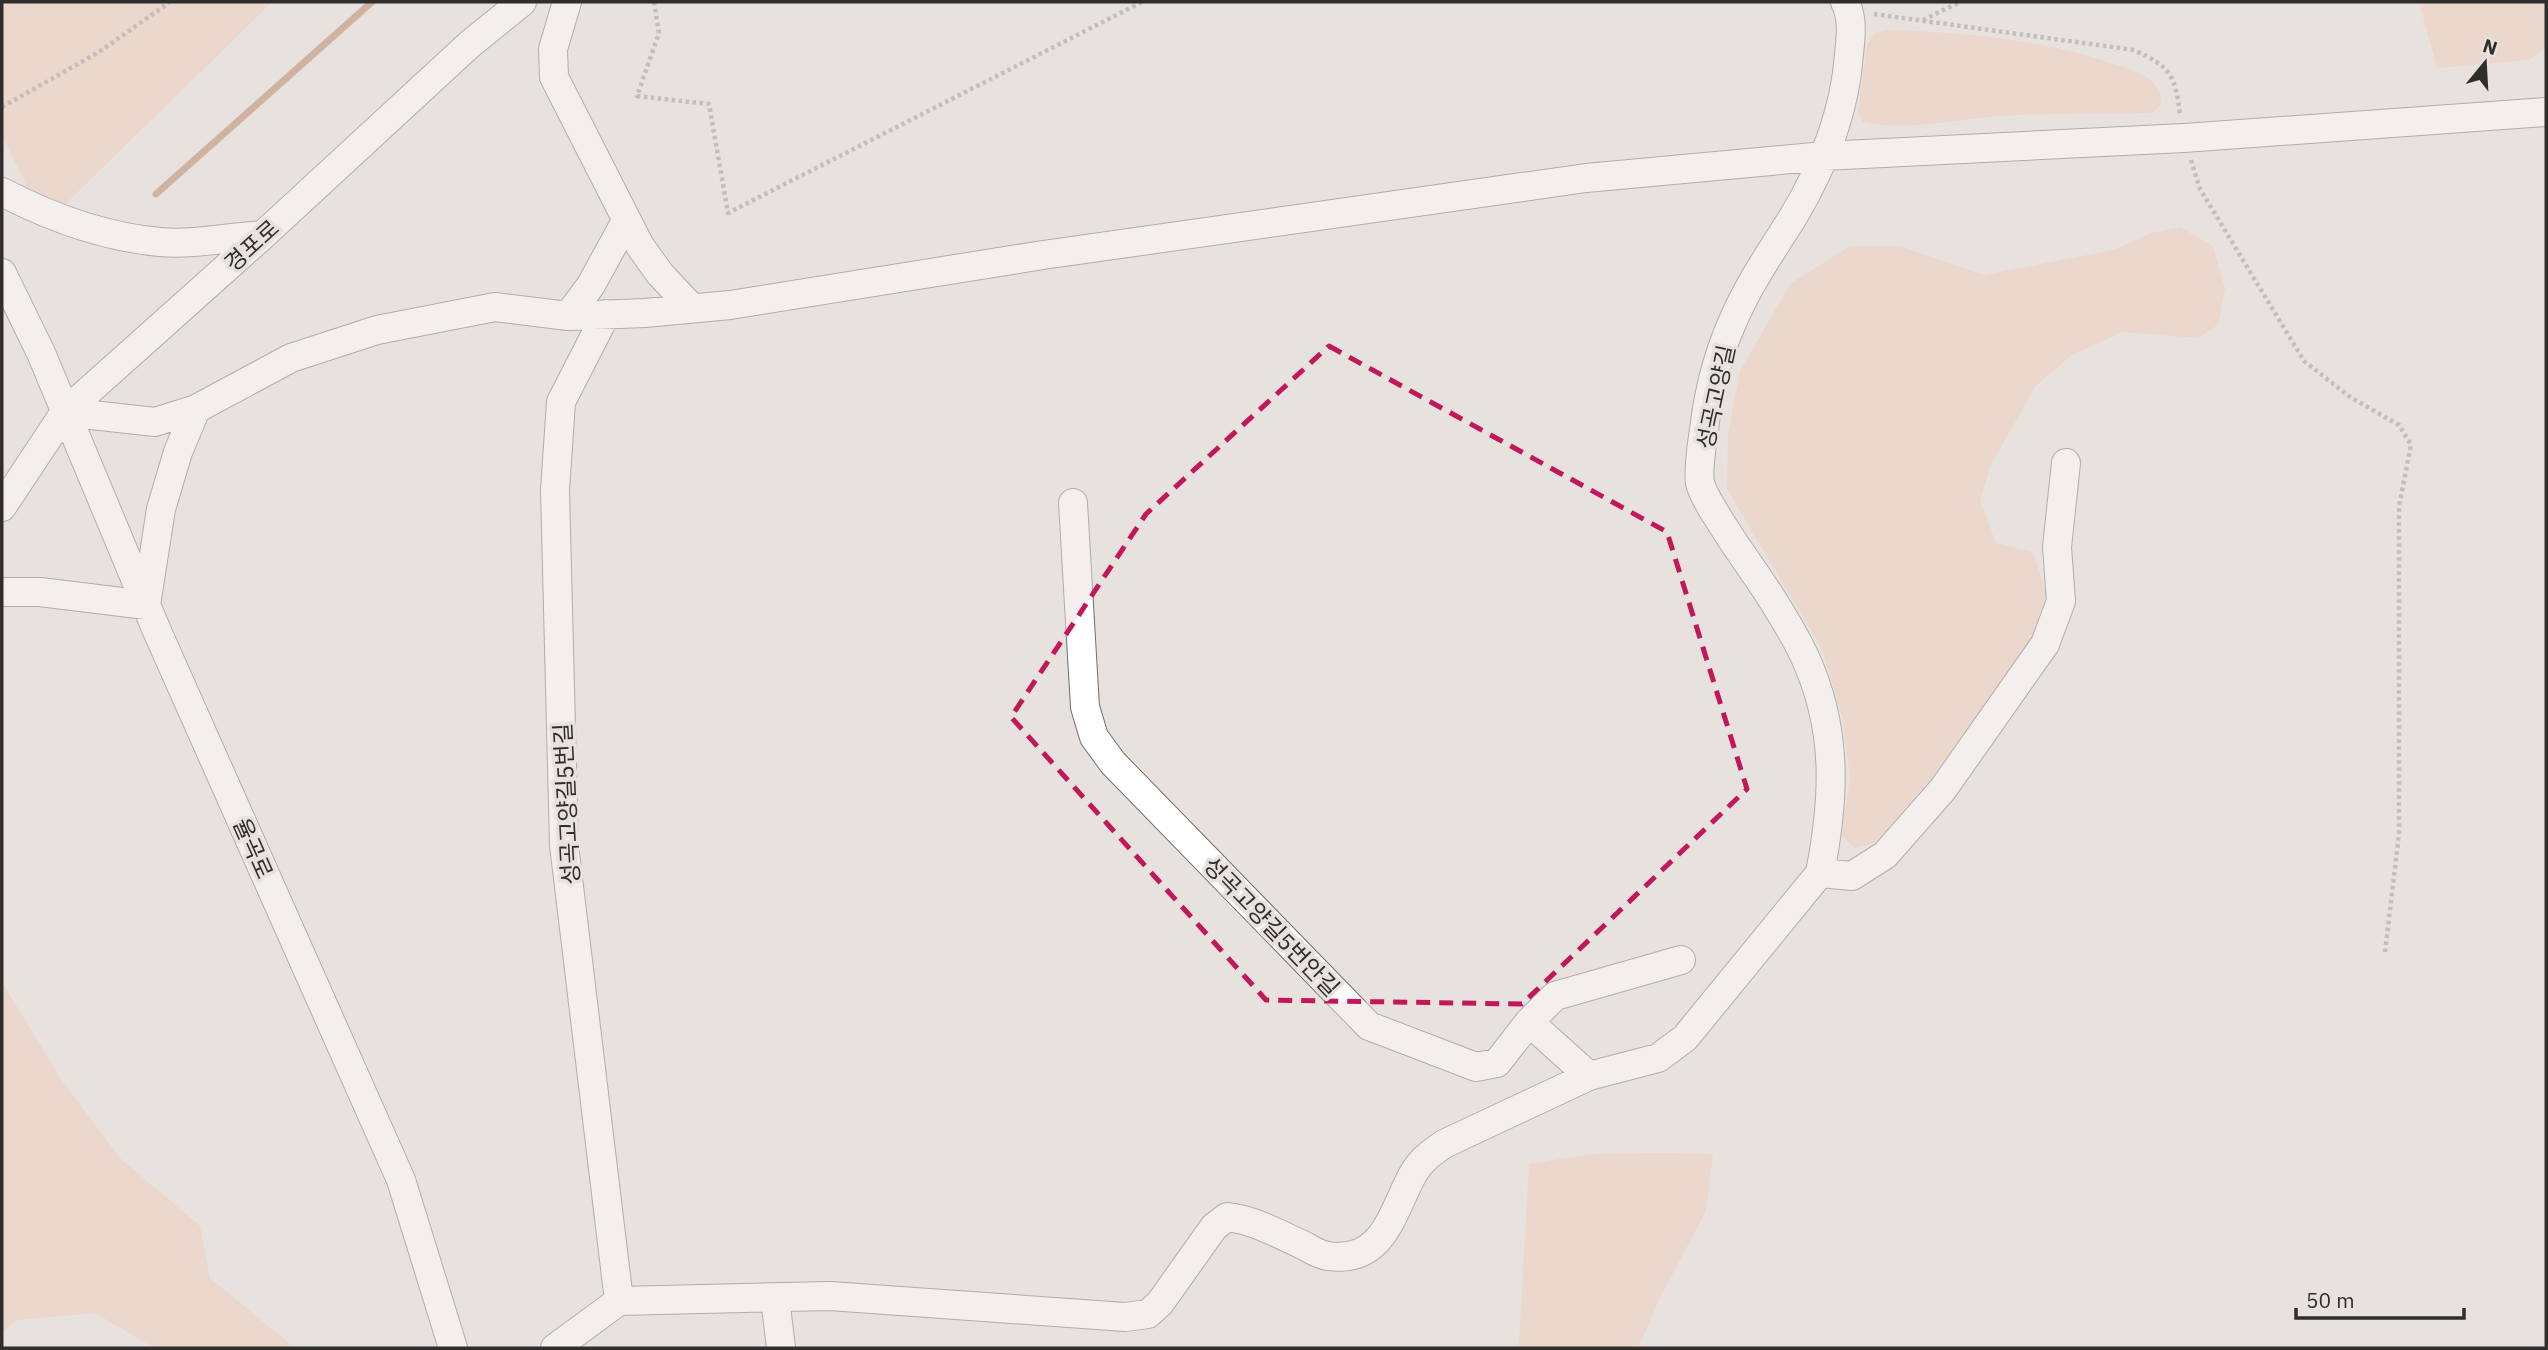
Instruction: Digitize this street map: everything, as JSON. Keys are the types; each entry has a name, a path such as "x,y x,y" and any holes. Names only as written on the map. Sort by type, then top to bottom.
{"street":[{"name":"경포로","path":"2,506 65,412 263,235 460,53 522,2"},
{"path":"567,2 553,49 554,77 640,246 660,274 692,308"},
{"name":"성곡고양길","path":"1820,873 1833,777 1827,722 1804,656 1772,599 1719,519 1700,482 1704,429 1714,377 1731,324 1751,283 1794,215 1824,156 1836,125 1847,81 1851,33 1847,6"},
{"path":"65,412 155,422 196,410 291,358 377,330 495,307 568,316 730,305 1043,255 1586,178 1824,156 2184,138 2546,112"},
{"path":"2,192 50,215 112,234 163,242 263,235"},
{"path":"568,316 591,285 626,221"},
{"name":"율곡로","path":"2,273 41,354 146,605 401,1180 453,1348"},
{"name":"성곡고양길5번길","path":"606,314 561,402 555,490 564,845 619,1301"},
{"path":"2,592 40,592 146,605 161,509 178,452 196,410"},
{"path":"555,1348 619,1301 830,1296 1125,1317 1148,1314 1160,1303 1214,1227 1227,1217 1246,1219 1326,1256 1348,1256 1369,1249 1386,1232 1414,1172 1427,1156 1444,1144 1589,1076 1658,1058 1685,1038 1820,873 1852,876 1885,855 1943,789 2045,644 2061,601 2057,547 2066,463"},
{"name":"성곡고양길5번안길","path":"1073,503 1085,707 1094,737 1113,763 1369,1026 1476,1067 1497,1063 1529,1022 1555,996 1681,960"},
{"path":"1529,1022 1589,1076"},
{"path":"775,1298 781,1348"}],"path":[{"path":"2,107 99,52 170,2"},
{"path":"654,2 659,33 637,96 709,104 728,213 1142,2"},
{"path":"1921,21 1960,2"},
{"path":"1847,6 1921,21 2134,50 2154,59 2168,71 2177,89 2184,138 2200,189 2304,361 2350,397 2399,425 2411,445 2399,506 2399,834 2385,953"}],"highlighted area":[{"path":"1329,346 1667,532 1747,789 1522,1004 1266,1000 1011,717 1146,514"}],"shaded area":[{"path":"2,2 272,2 45,224 2,135"},
{"path":"2419,2 2546,2 2546,48 2529,60 2437,68"},
{"path":"1887,30 2002,38 2086,55 2148,78 2159,91 2160,106 2152,113 2001,116 1896,126 1862,122 1858,112 1867,45 1874,33"},
{"path":"2180,227 2213,246 2225,289 2218,325 2197,338 2123,332 2070,356 2035,387 1991,465 1980,500 1996,543 2033,552 2046,592 2032,640 1930,780 1876,842 1855,848 1841,835 1850,778 1843,720 1822,649 1727,489 1728,434 1740,371 1790,284 1850,246 1900,246 1984,275 2113,250 2151,233"},
{"path":"2,982 61,1079 120,1158 200,1226 210,1278 293,1348 154,1348 95,1313 17,1320 2,1332"},
{"path":"1590,1154 1713,1154 1706,1211 1660,1298 1638,1348 1514,1348 1519,1342 1529,1164"}],"waterway":[{"path":"156,194 372,2"}]}
